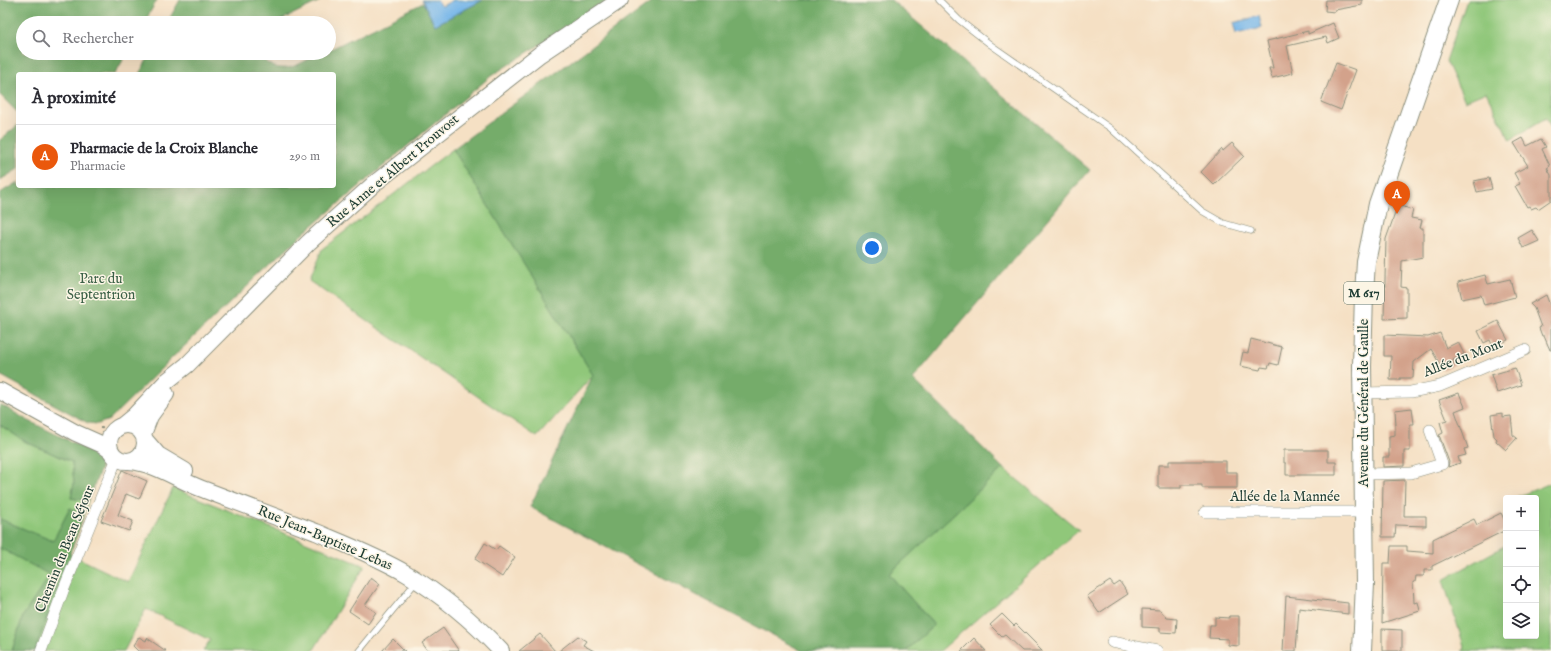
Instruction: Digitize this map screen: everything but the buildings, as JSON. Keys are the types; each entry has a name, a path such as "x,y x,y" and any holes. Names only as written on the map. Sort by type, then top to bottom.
{"main road":[{"name":"Rue Anne et Albert Prouvost","path":"117,429 134,416 167,381 187,365 310,242 375,183 540,54 620,0"},
{"name":"Avenue du Général de Gaulle","path":"1362,651 1365,583 1362,393 1364,287 1368,250 1373,225 1386,180 1449,0"},
{"name":"Rue Anne et Albert Prouvost","path":"144,437 147,424 152,413 187,365"},
{"name":"Rue Jean-Baptiste Lebas","path":"0,391 82,436 103,445 119,457 148,465 195,486 240,502 368,554 417,580 443,598 469,620 501,651"},
{"name":"Rue Jean-Baptiste Lebas","path":"60,424 91,433 104,434 117,429"},
{"path":"135,426 144,437 145,449 142,454 134,460 119,457 109,441 117,429 135,426"},
{"name":"Rue Jean-Baptiste Lebas","path":"144,437 153,450 164,459 240,502"}],"street":[{"name":"Allée du Mont","path":"1362,393 1411,392 1440,386 1525,350"},
{"path":"1363,474 1411,473 1442,464 1430,430"},
{"name":"Chemin du Beau Séjour","path":"41,651 63,591 119,457"},
{"name":"Allée de la Mannée","path":"1205,512 1364,512"},
{"path":"1112,642 1157,651"}],"lane":[{"path":"939,0 959,20 992,45 1110,128 1202,211 1223,223 1251,231"},
{"path":"359,651 417,580"}],"green space":[{"path":"0,0 157,0 148,16 16,16 16,60 123,60 116,72 16,72 16,111 0,95"},
{"path":"180,0 322,0 289,16 171,16"},
{"name":"Parc du Septentrion","path":"483,0 609,0 491,76 300,236 109,420 98,424 88,423 0,375 0,193 16,183 16,188 336,188 336,72 140,72 147,60 264,60 272,66 283,68 290,67 307,60 336,60 336,46 423,3 435,25"},
{"path":"654,0 891,0 1090,170 913,379 1003,468 889,574 934,625 906,651 802,651 530,507 593,375 453,149"},
{"path":"1467,0 1551,0 1551,128 1546,118 1510,140 1486,92 1465,101 1446,61"},
{"path":"16,127 16,170 0,180 0,140"},
{"path":"453,149 593,375 537,437 309,281 322,249"},
{"path":"0,404 27,420 98,455 101,468 88,501 71,498 74,483 72,462 26,442 0,425"},
{"path":"0,425 26,442 72,462 74,483 71,498 88,501 84,515 70,508 53,541 0,519"},
{"path":"1003,468 1079,530 940,651 906,651 934,625 889,574"},
{"path":"1551,483 1551,651 1462,651 1465,649 1443,580 1503,547 1503,639 1539,639 1539,495 1521,495"},
{"path":"173,488 365,566 313,651 203,651 210,640 146,609 124,651 35,651 70,554 128,582"},
{"path":"70,508 84,515 35,651 12,651 23,616 50,575 0,548 0,519 53,541"},
{"path":"0,548 51,575 23,616 12,651 0,651"}],"water":[{"path":"422,0 437,0 442,6 453,0 483,0 435,25"},
{"path":"1259,16 1262,28 1236,34 1233,23"}],"place":[{"name":"Pharmacie de la Croix Blanche","path":"1397,214"}]}
